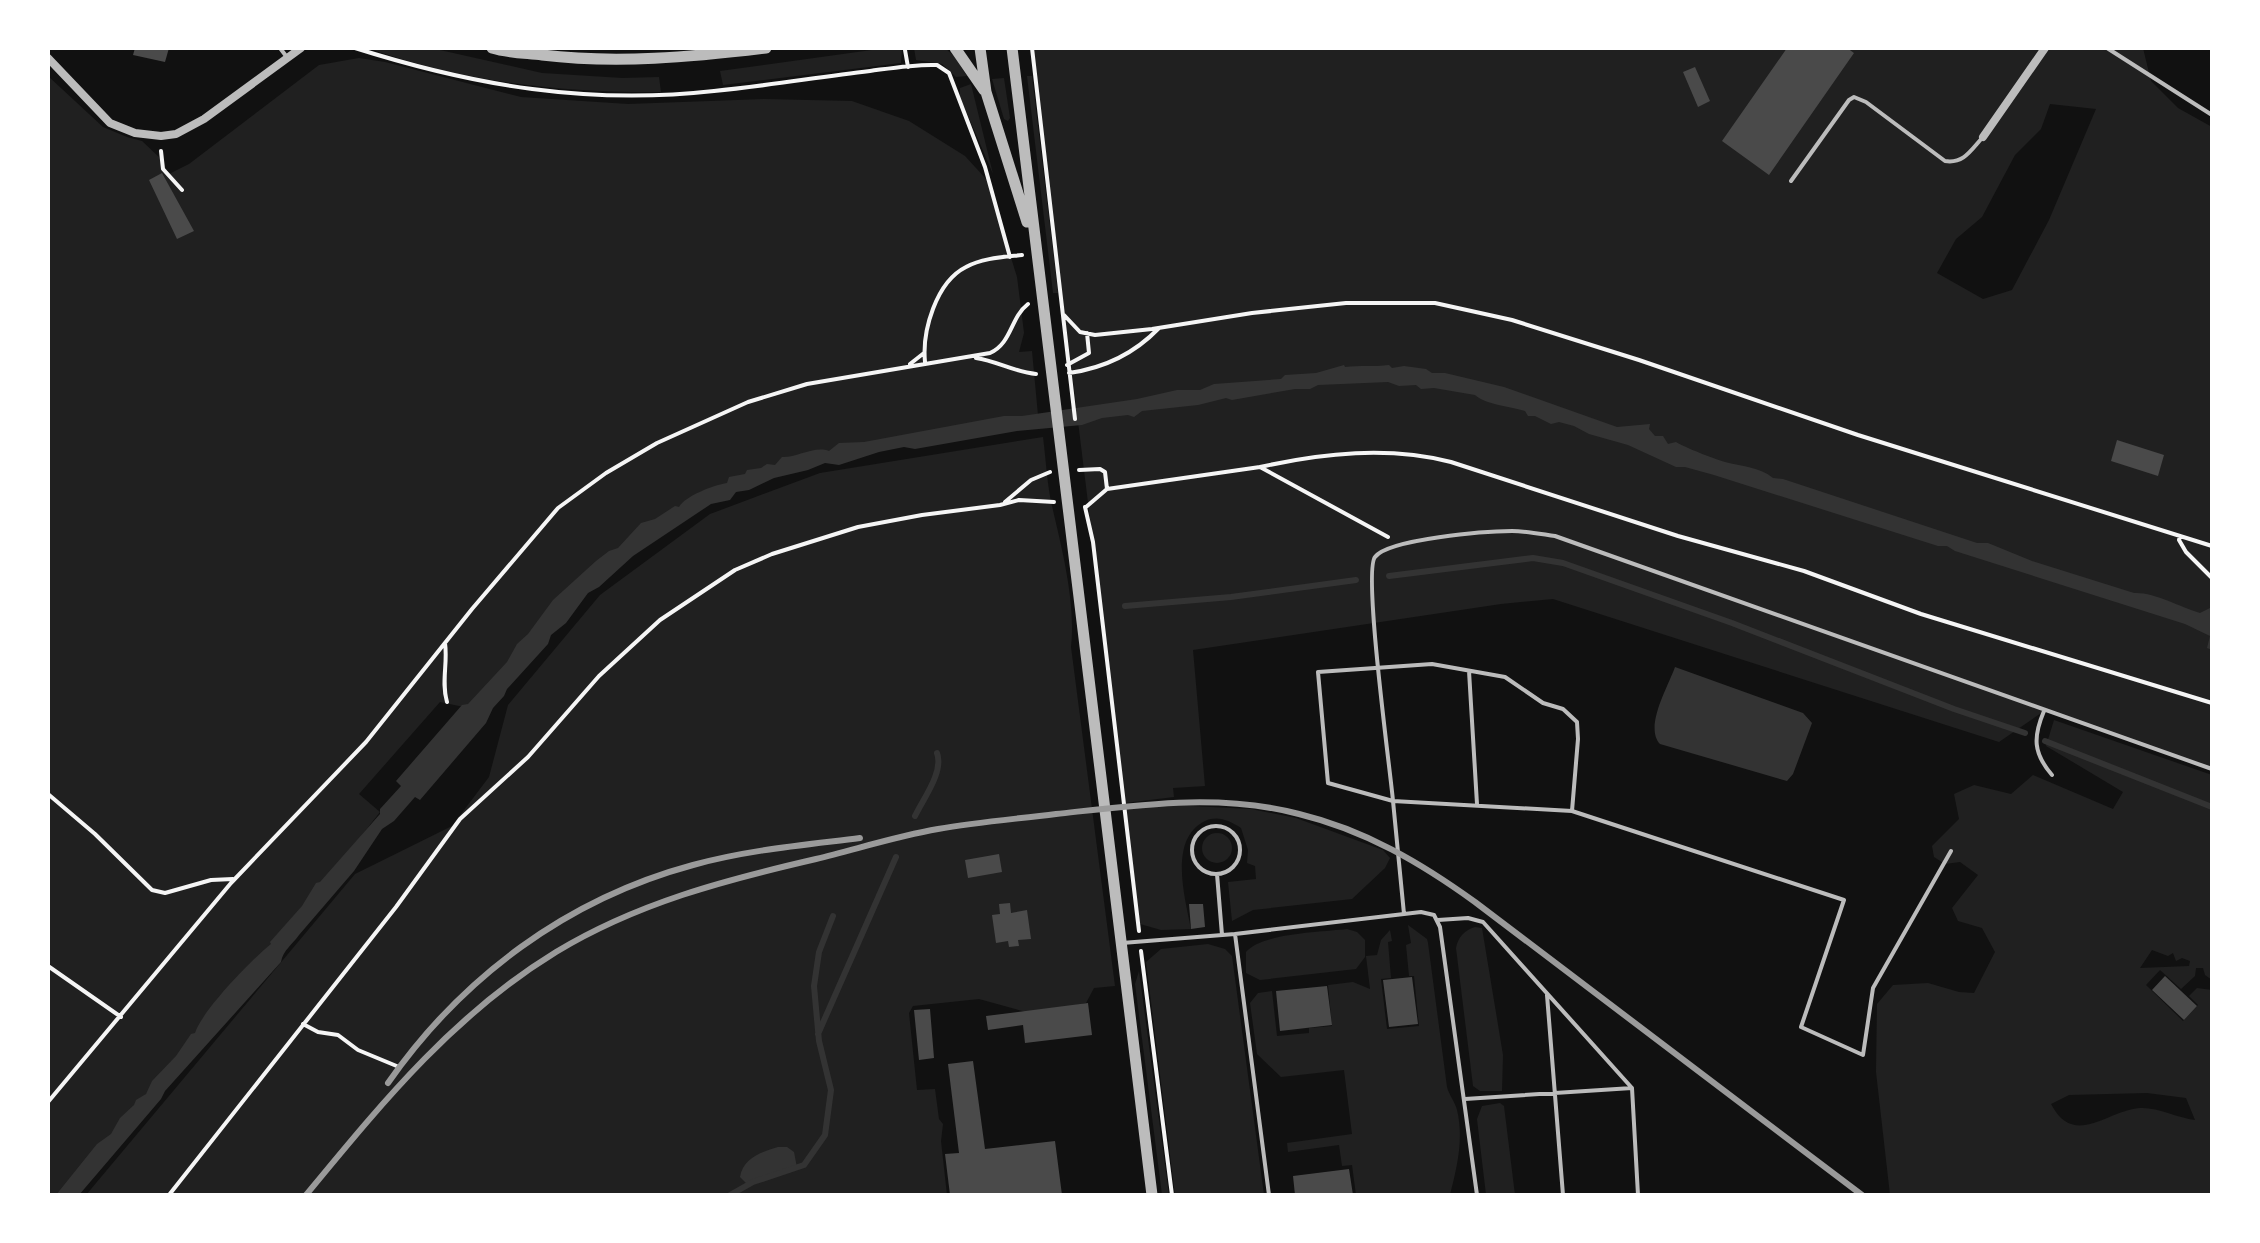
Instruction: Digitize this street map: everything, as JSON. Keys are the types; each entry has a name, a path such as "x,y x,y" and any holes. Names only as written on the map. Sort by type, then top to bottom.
{"street":[{"path":"48,58 110,123 135,133 169,136 190,128 301,48"},
{"path":"492,48 559,57 619,60 664,59 766,48"},
{"path":"955,48 986,92"},
{"path":"980,48 986,92 1036,254"},
{"path":"1005,48 1014,62"},
{"path":"1012,48 1152,1195"},
{"path":"1983,137 2045,48"}],"lane":[{"path":"280,48 287,58"},
{"path":"2107,48 2212,115"},
{"path":"1791,181 1854,97 1866,102 1945,161 1964,159 1983,137"},
{"path":"1404,914 1370,571 1377,554 1400,543 1511,531 1555,536 2212,769"},
{"path":"1572,811 1577,722 1563,709 1543,703 1505,677 1432,664 1318,672 1328,783 1393,801 1572,811 1844,900 1801,1027 1863,1055 1873,988 1951,851"},
{"path":"1469,670 1477,804"},
{"path":"2044,711 2035,741 2037,755 2052,775"},
{"path":"1212,826 1226,828 1240,844 1239,858 1235,864 1217,874 1203,870 1192,852 1195,838 1205,828 1212,826"},
{"path":"1217,874 1222,935"},
{"path":"1120,943 1235,934 1404,914 1429,913 1438,920 1468,918 1483,922 1632,1088 1638,1195"},
{"path":"1438,920 1477,1195"},
{"path":"1235,934 1269,1195"},
{"path":"1547,993 1563,1195"},
{"path":"1465,1099 1632,1088"}],"path":[{"path":"355,48 457,77 512,88 577,95 714,91 937,65 949,73 985,167 1010,257"},
{"path":"1032,48 1068,360"},
{"path":"905,50 908,67"},
{"path":"162,159 166,174 182,190"},
{"path":"925,362 927,330 937,301 954,275 976,262 1036,254"},
{"path":"974,357 1000,347 1011,333 1020,311 1028,304 1043,300"},
{"path":"1064,315 1076,329 1087,333 1117,333 1346,303 1435,303 1512,320 1846,431 2212,546"},
{"path":"1064,373 1091,369 1119,359 1136,349 1160,327"},
{"path":"1087,333 1089,353"},
{"path":"906,366 924,353"},
{"path":"48,1102 235,879 366,742 558,508 606,473 674,435 748,402 807,384 925,362 974,357 1037,375"},
{"path":"1172,1195 1095,558 1085,504 1107,489 1315,456 1402,453 1436,458 1504,477 1549,495 1678,536 1804,571 1921,614 2212,703"},
{"path":"1260,467 1400,543"},
{"path":"1105,472 1107,489"},
{"path":"169,1195 396,907 460,819 528,757 599,676 660,620 735,570 772,554 858,527 1019,500 1040,499 1068,504"},
{"path":"2180,536 2186,552 2212,578"},
{"path":"445,643 448,657 444,692 447,702"},
{"path":"48,794 95,834 152,890 165,893 211,880 235,879"},
{"path":"48,966 121,1017"},
{"path":"303,1024 318,1032 338,1035 358,1050 399,1067"}],"shaded area":[{"path":"368,48 431,48 542,73 659,77 661,92 587,90 512,83 439,69"},
{"path":"902,48 901,63 723,85 720,71"},
{"path":"914,48 945,48 967,76 956,77 942,64 916,60"},
{"path":"1032,48 2143,48 2151,81 2178,108 2212,127 2212,770 2044,711 1999,742 1553,599 1193,650 1205,786 1173,788 1174,797 1125,803","holes":["2050,104 2096,109 2049,220 2012,290 1983,299 1937,273 1956,239 1982,217 2015,155 2041,129"]},
{"path":"359,58 521,97 628,104 764,99 852,101 909,121 965,156 987,180 1017,277 1024,333 1019,352 1032,351 1038,415 736,480 578,581 478,701 464,707 440,702 359,794 380,812 329,877 61,1195 48,1195 48,76 103,127 142,141 160,158 169,174 189,164 319,65"},
{"path":"1027,76 1032,76 1058,293 1053,293"},
{"path":"1004,78 1008,121 1004,119 992,79"},
{"path":"971,84 993,174 960,97 960,88"},
{"path":"1344,365 1426,369 1432,373 1445,373 1504,387 1617,427 1650,424 1649,429 1655,436 1663,436 1668,444 1676,442 1720,460 1756,469 1773,478 1977,543 1988,543 2032,561 2134,593 2158,597 2200,613 2212,607 2212,650 2207,648 2210,636 2185,624 1947,546 1938,546 1714,475 1676,467 1628,445 1589,434 1574,426 1559,422 1551,424 1528,416 1525,411 1491,403 1475,395 1434,388 1421,389 1416,385 1399,386 1388,382 1318,385 1310,389 1142,411 1134,417 1102,418 1082,425 1017,431 915,449 904,447 839,465 825,463 774,478 749,490 736,492 730,500 711,504 633,556 588,593 566,623 551,635 548,644 507,689 486,723 420,800 415,797 394,821 382,829 354,871 288,947 281,962 165,1091 79,1195 56,1195 97,1144 111,1134 136,1100 146,1094 152,1081 195,1033 217,999 271,944 316,883 380,814 380,809 401,786 396,781 462,705 468,704 507,662 517,644 553,600 596,561 618,548 641,523 655,519 675,506 679,507 700,492 727,483 729,477 767,464 775,465 782,457 829,451 839,443 864,442 1004,416 1137,399 1177,390 1200,390 1214,384 1281,379 1285,375 1316,373"},
{"path":"1043,437 1050,498 1070,594 1071,647 1115,986 1094,988 1086,1003 1033,1014 979,999 913,1006 909,1013 917,1090 935,1089 939,1119 943,1124 941,1141 947,1195 86,1195 355,874 452,826 489,777 508,705 600,595 710,514 820,473"},
{"path":"1675,667 1803,713 1812,723 1793,774 1787,781 1660,744 1656,737 1656,717"},
{"path":"2054,720 2212,775 2212,980 2205,975 2203,968 2196,968 2195,976 2181,989 2160,970 2146,985 2183,1021 2198,1005 2189,996 2197,988 2212,990 2212,1195 1890,1195 1876,1072 1877,1004 1893,985 1928,983 1974,993 1995,952 1982,928 1958,921 1952,908 1978,875 1960,862 1945,864 1934,857 1932,846 1959,819 1954,794 1974,785 2011,794 2033,775 2113,809 2123,792 2046,746","holes":["2152,950 2168,956 2173,953 2176,961 2182,958 2190,961 2189,966 2140,968","2147,1093 2186,1098 2195,1120 2140,1108 2091,1124 2070,1124 2060,1117 2051,1104 2069,1095"]},
{"path":"1171,805 1251,809 1296,818 1383,850 1390,858 1385,868 1352,899 1253,910 1232,921 1228,882 1256,879 1255,866 1247,863 1248,850 1241,828 1224,820 1210,819 1194,830 1186,841 1183,855 1183,886 1191,929 1161,930 1140,924 1126,809"},
{"path":"1217,833 1228,837 1232,848 1228,859 1217,863 1206,859 1202,848 1206,837"},
{"path":"1408,925 1428,943 1447,1087 1459,1121 1457,1163 1450,1195 1356,1195 1352,1165 1342,1166 1339,1145 1288,1152 1287,1143 1352,1134 1344,1070 1281,1077 1257,1054 1250,1003 1258,993 1272,991 1277,1036 1309,1033 1309,1028 1332,1026 1328,985 1353,982 1370,989 1366,956 1377,955 1381,940 1390,930 1391,978 1381,979 1387,1029 1419,1026 1414,976 1409,976 1406,945 1411,943"},
{"path":"1475,927 1482,928 1503,1055 1502,1091 1480,1091 1473,1086 1456,948 1462,934"},
{"path":"1347,929 1357,932 1365,940 1365,957 1356,969 1260,980 1246,973 1246,952 1265,941 1293,934"},
{"path":"1208,944 1225,949 1232,956 1264,1195 1175,1195 1146,962 1161,949"},
{"path":"1139,971 1169,1195 1162,1195 1135,984"},
{"path":"1500,1103 1504,1106 1515,1195 1486,1195 1477,1119 1482,1106"},
{"path":"778,1147 787,1147 794,1152 797,1168 748,1185 740,1177 749,1160"}],"building":[{"path":"135,48 169,48 165,62 133,55"},
{"path":"1787,48 1847,48 1854,53 1769,175 1722,141"},
{"path":"1695,67 1710,101 1698,107 1683,72"},
{"path":"162,173 194,231 177,239 149,180"},
{"path":"2117,440 2164,455 2158,476 2111,461"},
{"path":"999,854 1002,872 968,878 965,860"},
{"path":"1010,903 1011,913 1027,910 1031,939 1018,940 1019,946 1009,947 1008,941 996,943 992,915 1000,914 999,904"},
{"path":"1189,904 1203,904 1205,927 1191,929"},
{"path":"2165,976 2197,1006 2184,1020 2152,990"},
{"path":"1412,977 1418,1024 1389,1027 1383,980"},
{"path":"1327,986 1332,1025 1280,1031 1276,991"},
{"path":"1088,1003 1092,1035 1025,1043 1023,1025 988,1030 986,1016"},
{"path":"930,1009 934,1058 919,1060 914,1010"},
{"path":"973,1061 985,1149 1055,1141 1062,1195 950,1195 945,1154 959,1153 948,1064"},
{"path":"1349,1169 1353,1195 1295,1195 1293,1176"}],"waterway":[{"path":"1389,576 1533,558 1563,563 2025,733"},
{"path":"1125,606 1231,597 1356,580"},
{"path":"2045,741 2212,807"},
{"path":"915,816 935,777 937,753"},
{"path":"818,1034 896,857"},
{"path":"730,1195 753,1182 804,1165 825,1135 831,1090 819,1041 814,986 819,952 833,916"}],"railway":[{"path":"306,1195 391,1094 452,1032 519,977 556,952 618,920 715,885 923,832 1117,807 1209,802 1299,814 1347,829 1413,861 1475,902 1862,1195"},
{"path":"388,1083 449,1009 484,976 521,947 603,898 647,880 734,855 860,838"}]}
